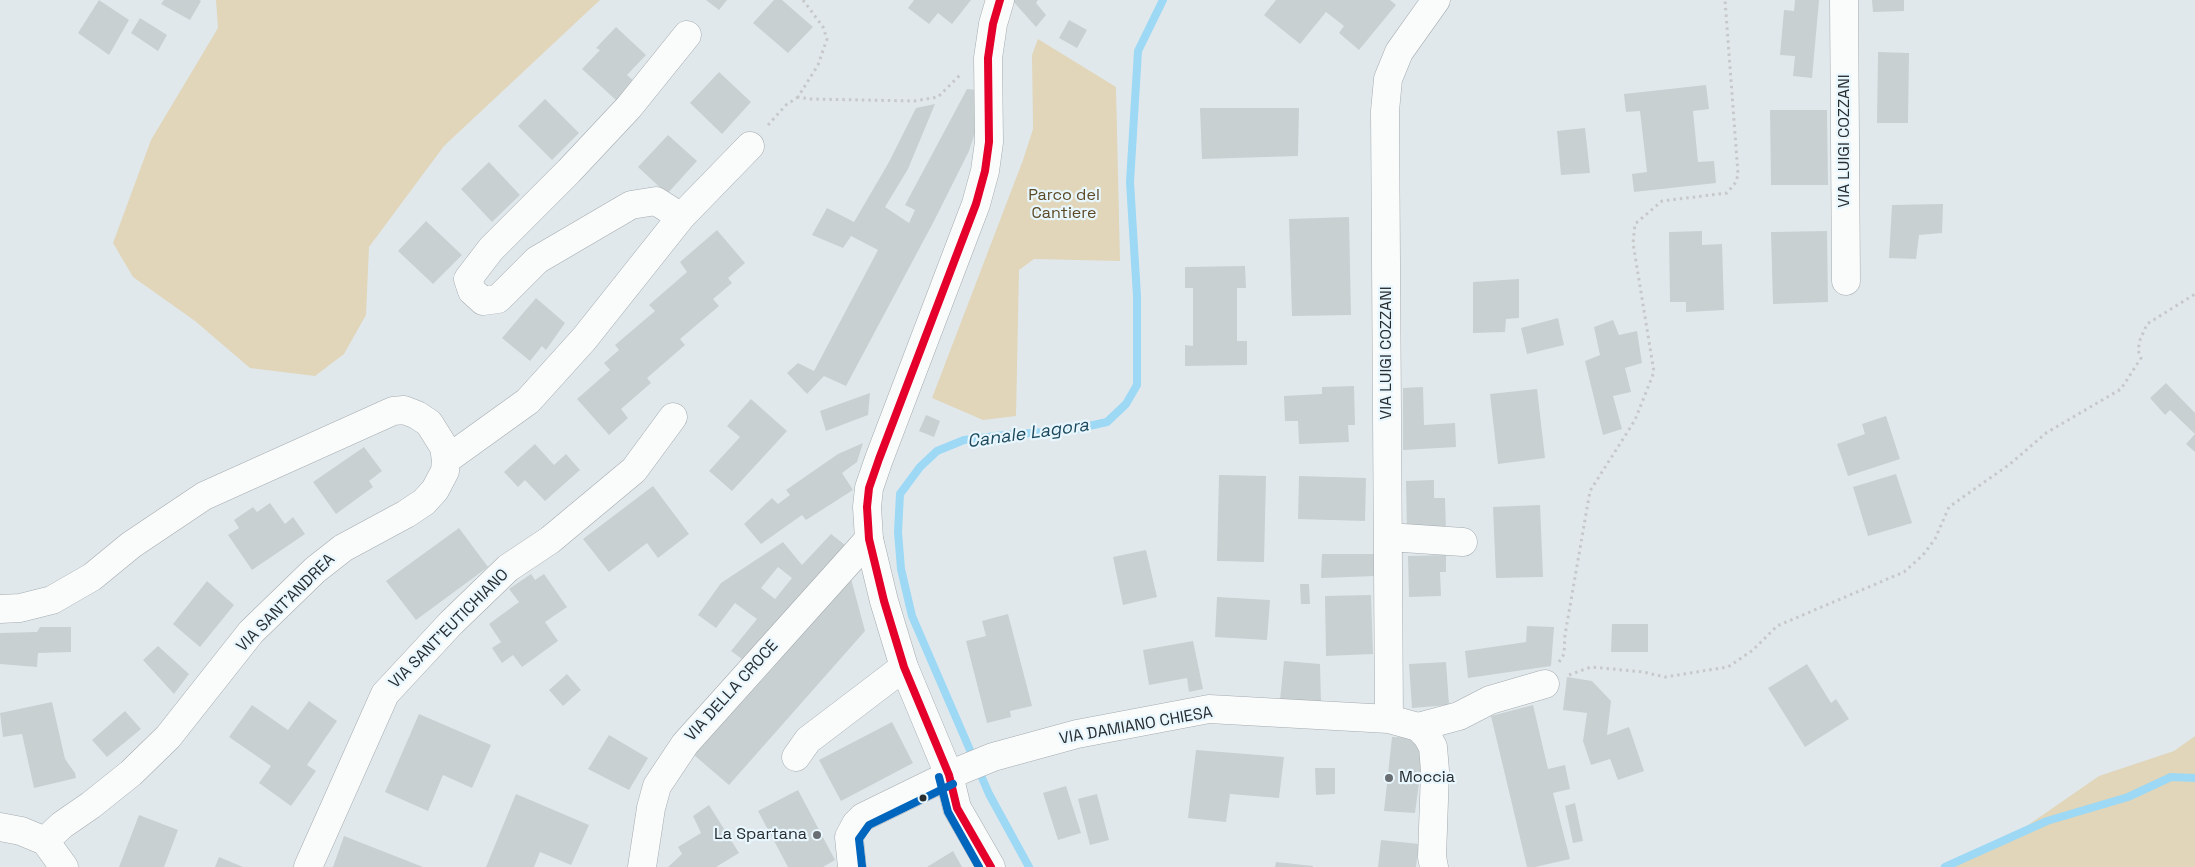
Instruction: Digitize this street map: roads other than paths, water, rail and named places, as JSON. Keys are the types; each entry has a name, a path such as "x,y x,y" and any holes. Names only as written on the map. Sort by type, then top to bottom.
{"street":[{"path":"991,867 957,808 949,776 904,666 884,601 869,539 866,507 869,488 976,204 985,171 989,142 988,58 1000,0"},
{"name":"VIA LUIGI COZZANI","path":"1389,720 1385,129 1388,79 1399,52 1435,0"},
{"name":"VIA LUIGI COZZANI","path":"1844,0 1846,281"},
{"path":"681,217 656,201 631,205 537,260 498,299 483,302 472,291 468,279 491,249 569,171 628,107 687,35"},
{"path":"0,609 20,608 52,600 92,577 131,545 204,496 393,411 404,410 429,424 444,447 446,460 528,401 584,339 681,217 750,146"},
{"name":"VIA SANT'EUTICHIANO","path":"308,867 385,694 451,623 508,568 550,540 634,470 673,417"},
{"name":"VIA SANT'ANDREA","path":"45,841 62,825 131,773 168,737 251,632 315,570 343,548 406,514 424,502 436,490 445,471 446,460"},
{"path":"1388,537 1463,542"},
{"name":"VIA DELLA CROCE","path":"642,867 651,808 657,786 685,744 869,539"},
{"path":"796,757 808,740 904,666"},
{"path":"1418,728 1459,716 1490,700 1545,684"},
{"name":"VIA DAMIANO CHIESA","path":"852,867 849,837 851,831 863,817 993,757 1077,734 1208,709 1389,720 1418,728"},
{"path":"1418,728 1427,736 1433,747 1435,771 1432,857 1434,867"},
{"path":"0,827 21,831 45,841 64,867"}],"waterway":[{"name":"Canale Lagora","path":"1029,867 989,794 912,616 901,569 898,532 900,494 920,467 937,451 964,440 1071,430 1107,422 1126,404 1137,385 1137,296 1130,182 1138,51 1163,0"},
{"path":"1945,867 2047,821 2128,797 2171,777 2195,778"}],"place":[{"name":"Moccia","path":"1389,778"},
{"name":"La Spartana","path":"817,835"}],"park label":[{"name":"Parco del Cantiere","path":"1064,205"}]}
